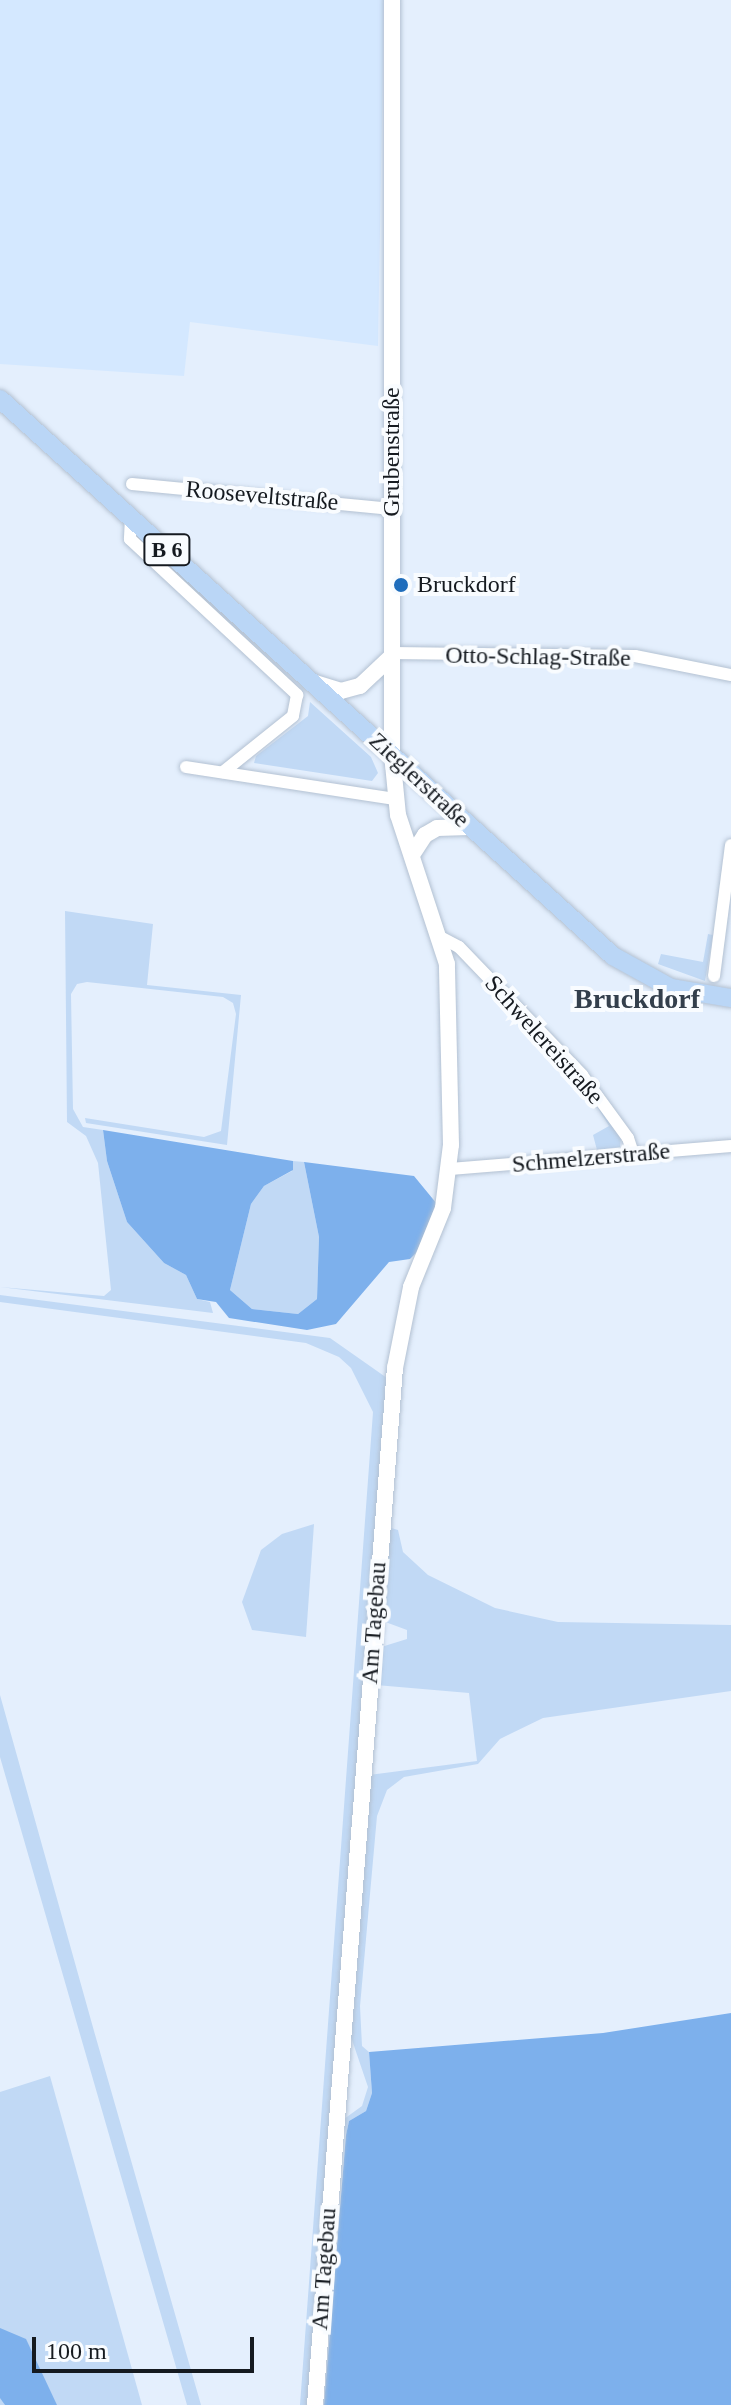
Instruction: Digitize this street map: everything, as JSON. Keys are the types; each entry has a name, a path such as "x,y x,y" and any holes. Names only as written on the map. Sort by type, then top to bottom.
{"main road":[{"name":"Zieglerstraße","path":"0,399 315,683 469,827 633,970 690,994 731,998"}],"street":[{"name":"Grubenstraße","path":"392,0 392,754"},
{"name":"Rooseveltstraße","path":"132,484 392,509"},
{"name":"Zieglerstraße","path":"131,518 130,539 297,695 293,716 223,772"},
{"name":"Otto-Schlag-Straße","path":"392,654 635,656 731,675"},
{"path":"315,683 341,691 360,686 392,654"},
{"name":"Am Tagebau","path":"315,2405 395,1368 411,1287 443,1208 450,1169 447,964 442,938 412,855 396,799 392,754"},
{"path":"186,767 396,799"},
{"path":"412,855 425,835 437,828 469,827"},
{"path":"714,976 731,845"},
{"name":"Schwelereistraße","path":"442,938 459,947 582,1075 628,1138 633,1153"},
{"name":"Schmelzerstraße","path":"450,1169 731,1146"}],"shaded area":[{"path":"0,0 384,0 378,346 190,322 184,376 0,364"},
{"path":"310,702 371,757 378,773 372,781 254,763 256,756 308,716"},
{"path":"65,911 153,924 147,985 241,995 227,1145 86,1123 85,1118 204,1137 221,1131 236,1014 233,1003 223,997 87,982 77,984 71,994 73,1109 83,1127 103,1130 107,1161 127,1222 164,1263 186,1275 197,1299 210,1302 213,1313 0,1287 104,1296 111,1290 98,1163 86,1136 67,1122"},
{"path":"708,934 713,935 705,981 658,964 661,954 703,962"},
{"path":"583,1084 621,1138 620,1147 597,1150 593,1135 609,1126"},
{"path":"103,1130 293,1161 293,1170 264,1186 251,1204 230,1290 252,1309 298,1314 317,1299 319,1237 304,1162 414,1176 437,1204 418,1251 410,1259 389,1262 336,1324 307,1330 229,1318 216,1302 197,1299 186,1275 164,1263 127,1222 107,1161"},
{"path":"293,1161 304,1162 319,1237 317,1299 298,1314 252,1309 230,1290 251,1204 264,1186 292,1171"},
{"path":"0,1295 330,1338 387,1378 307,2405 300,2405 373,1412 351,1368 339,1357 306,1343 0,1302"},
{"path":"314,1524 306,1637 252,1630 242,1602 261,1550 282,1534"},
{"path":"388,1527 398,1530 403,1552 428,1575 495,1608 558,1622 731,1625 731,1691 543,1718 500,1739 478,1764 404,1777 387,1790 377,1816 360,2006 362,2046 369,2052 372,2093 366,2111 349,2121 346,2135 344,2119 362,2106 368,2087 351,2037 369,1775 477,1761 469,1693 376,1685 378,1648 407,1639 407,1630 380,1620"},
{"path":"0,1695 201,2405 187,2405 0,1757"},
{"path":"731,2013 731,2405 324,2405 346,2135 349,2121 366,2111 372,2093 369,2052 603,2033"},
{"path":"50,2076 142,2405 0,2405 0,2092"},
{"path":"0,2328 26,2339 57,2405 5,2405 0,2398"}],"place":[{"name":"Bruckdorf","path":"401,585"}],"district":[{"name":"Bruckdorf","path":"637,999"}]}
